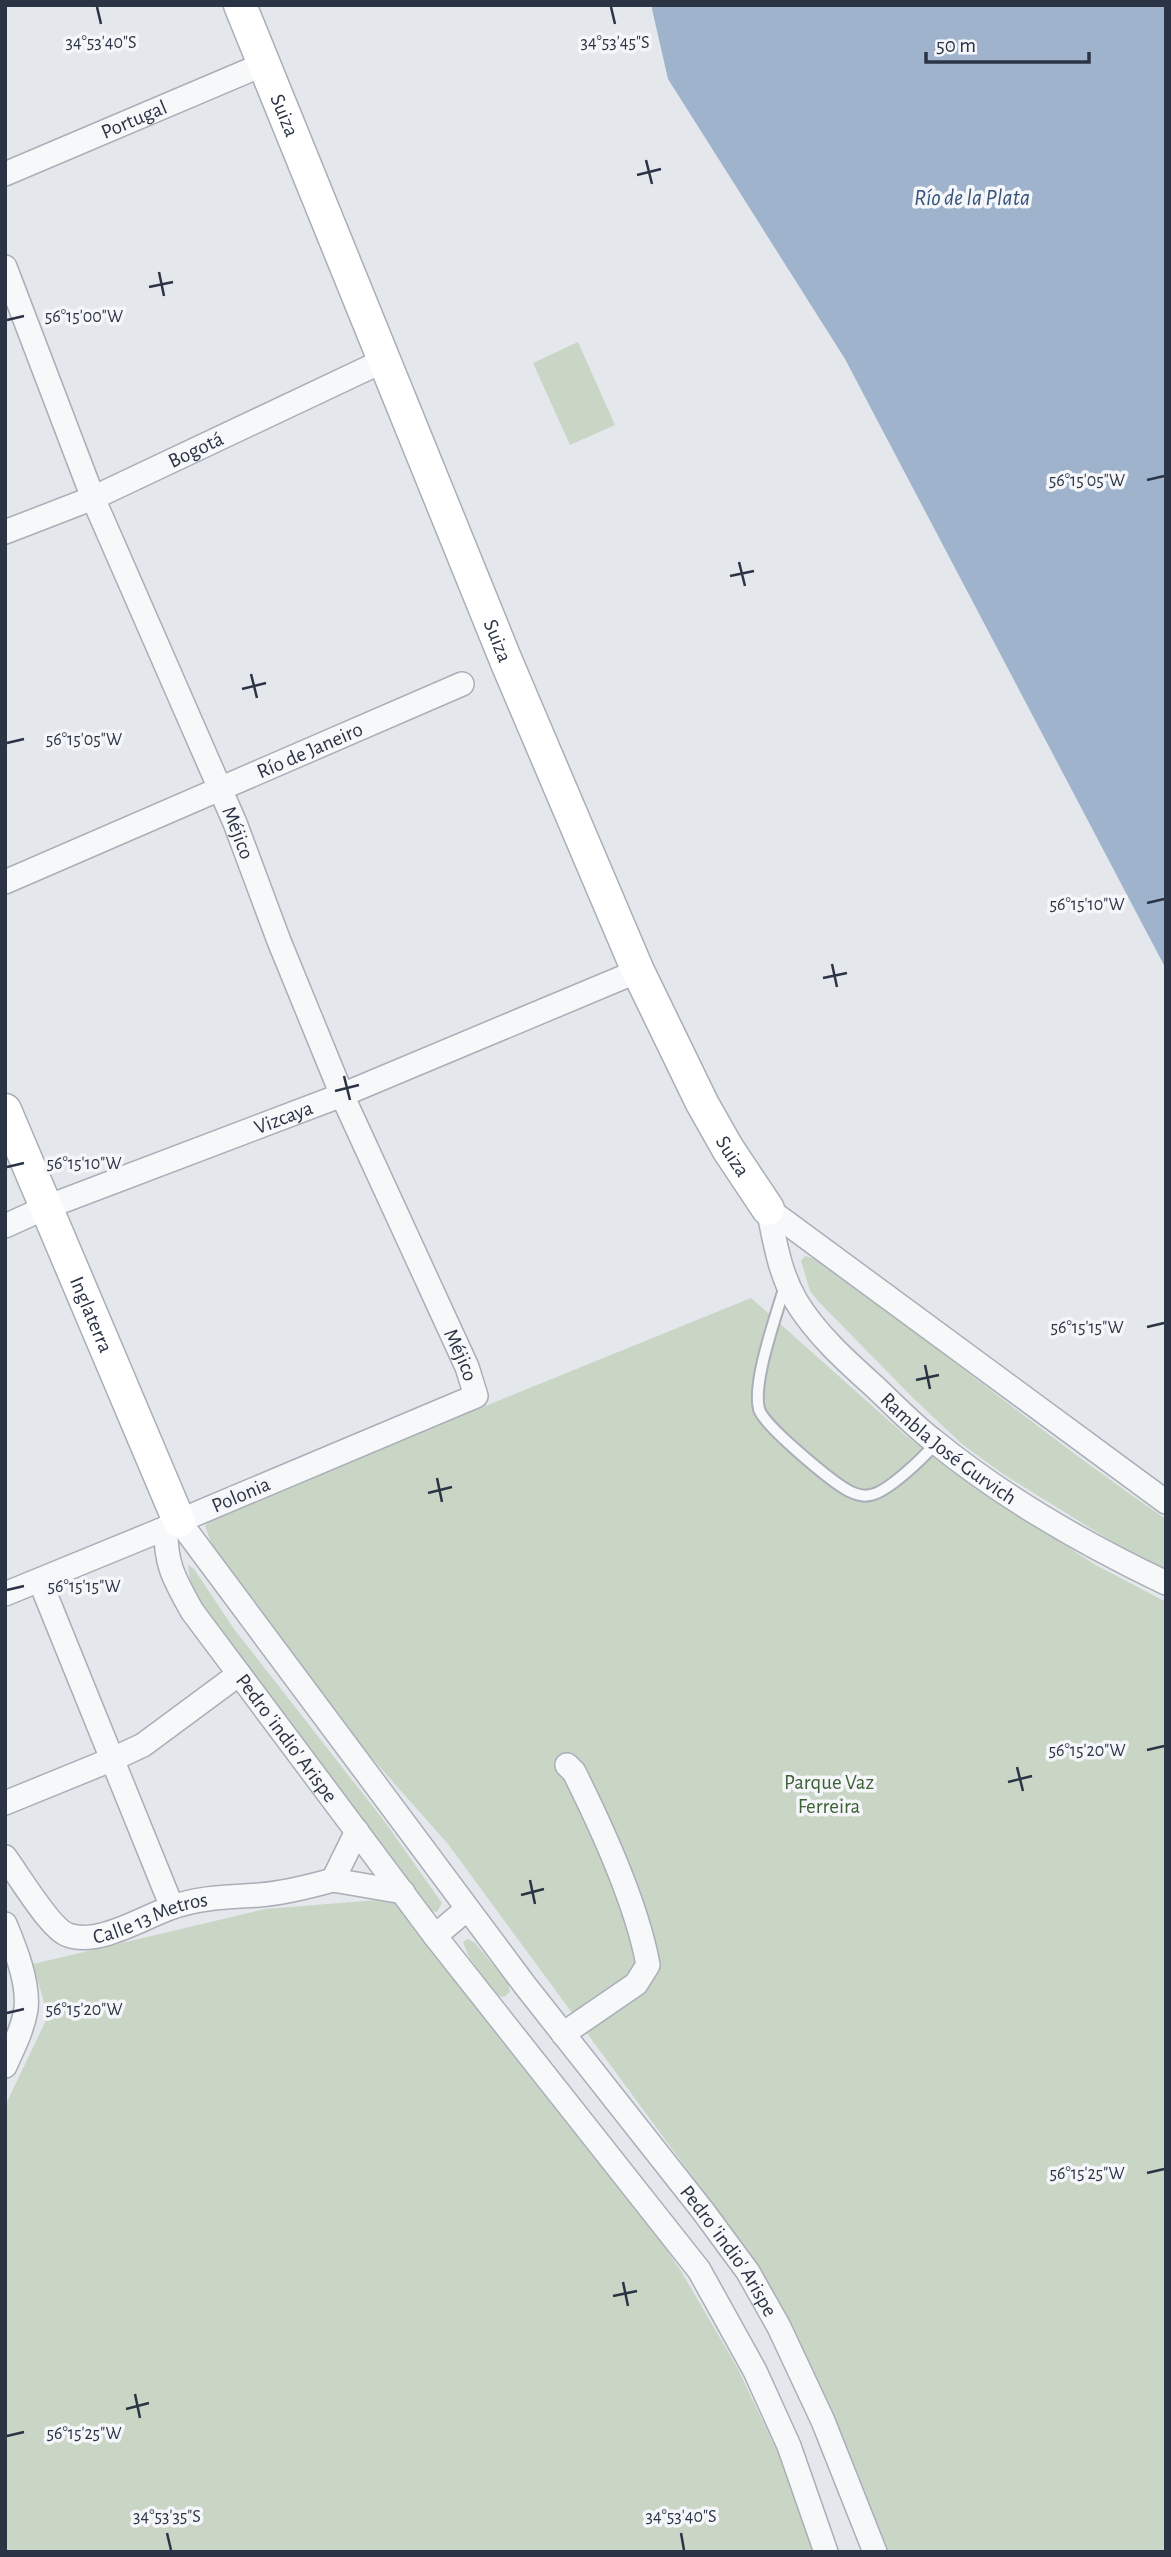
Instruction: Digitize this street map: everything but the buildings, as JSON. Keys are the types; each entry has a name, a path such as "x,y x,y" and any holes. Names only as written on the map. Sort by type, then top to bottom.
{"street":[{"name":"Suiza","path":"240,5 512,672 638,971 702,1104 768,1209 782,1272"},
{"name":"Portugal","path":"5,174 264,64"},
{"name":"Méjico","path":"5,267 93,498 220,789 342,1095 467,1367 476,1396"},
{"name":"Bogotá","path":"5,532 93,498 385,360"},
{"name":"Río de Janeiro","path":"5,882 462,684"},
{"name":"Vizcaya","path":"5,1226 47,1207 342,1095 638,971"},
{"name":"Inglaterra","path":"5,1110 47,1207 173,1525"},
{"path":"768,1209 1166,1502"},
{"name":"Rambla José Gurvich","path":"782,1272 808,1319 837,1353 936,1443 986,1480 1104,1554 1166,1583"},
{"name":"Polonia","path":"5,1594 476,1396"},
{"name":"Pedro 'indio' Arispe","path":"173,1525 166,1555 178,1586 192,1611 435,1936 699,2270 755,2371 789,2446 826,2552"},
{"name":"Pedro 'indio' Arispe","path":"173,1525 748,2272 779,2326 823,2421 875,2552"},
{"path":"40,1581 172,1907"},
{"path":"5,1803 143,1745 239,1674"},
{"path":"563,2034 636,1983 648,1965 644,1941 603,1833 574,1772 567,1765"},
{"path":"333,1880 357,1831"},
{"name":"Calle 13 Metros","path":"5,1857 56,1929 69,1936 93,1937 172,1907 219,1897 299,1890 333,1880 403,1892"},
{"path":"435,1936 467,1909"},
{"path":"5,1924 21,1971 26,2000 23,2022 5,2066"},
{"path":"493,2009 524,1984"}],"lane":[{"path":"782,1272 757,1388 760,1411 777,1431 849,1491 871,1496 908,1471 936,1443"}],"green space":[{"path":"578,342 615,425 570,445 533,363"},
{"path":"805,1256 817,1260 848,1279 1043,1430 1166,1519 1166,1575 1003,1474 962,1444 818,1301 810,1291 801,1261"},
{"name":"Parque Vaz Ferreira","path":"751,1298 906,1436 954,1472 1094,1564 1166,1602 1166,2552 877,2552 767,2293 722,2217 448,1844 370,1756 214,1550 205,1526 212,1517"},
{"path":"188,1565 194,1569 234,1629 385,1822 442,1903 437,1912 428,1910 215,1627 190,1581"},
{"path":"402,1898 643,2215 681,2271 737,2367 785,2468 816,2552 5,2552 5,2106 48,2016 33,1964 265,1909"},
{"path":"468,1939 475,1943 508,1983 510,1992 504,1997 497,1996 469,1957 463,1942"}],"water":[{"name":"Río de la Plata","path":"653,5 1166,5 1166,969 845,359 668,79"}]}
